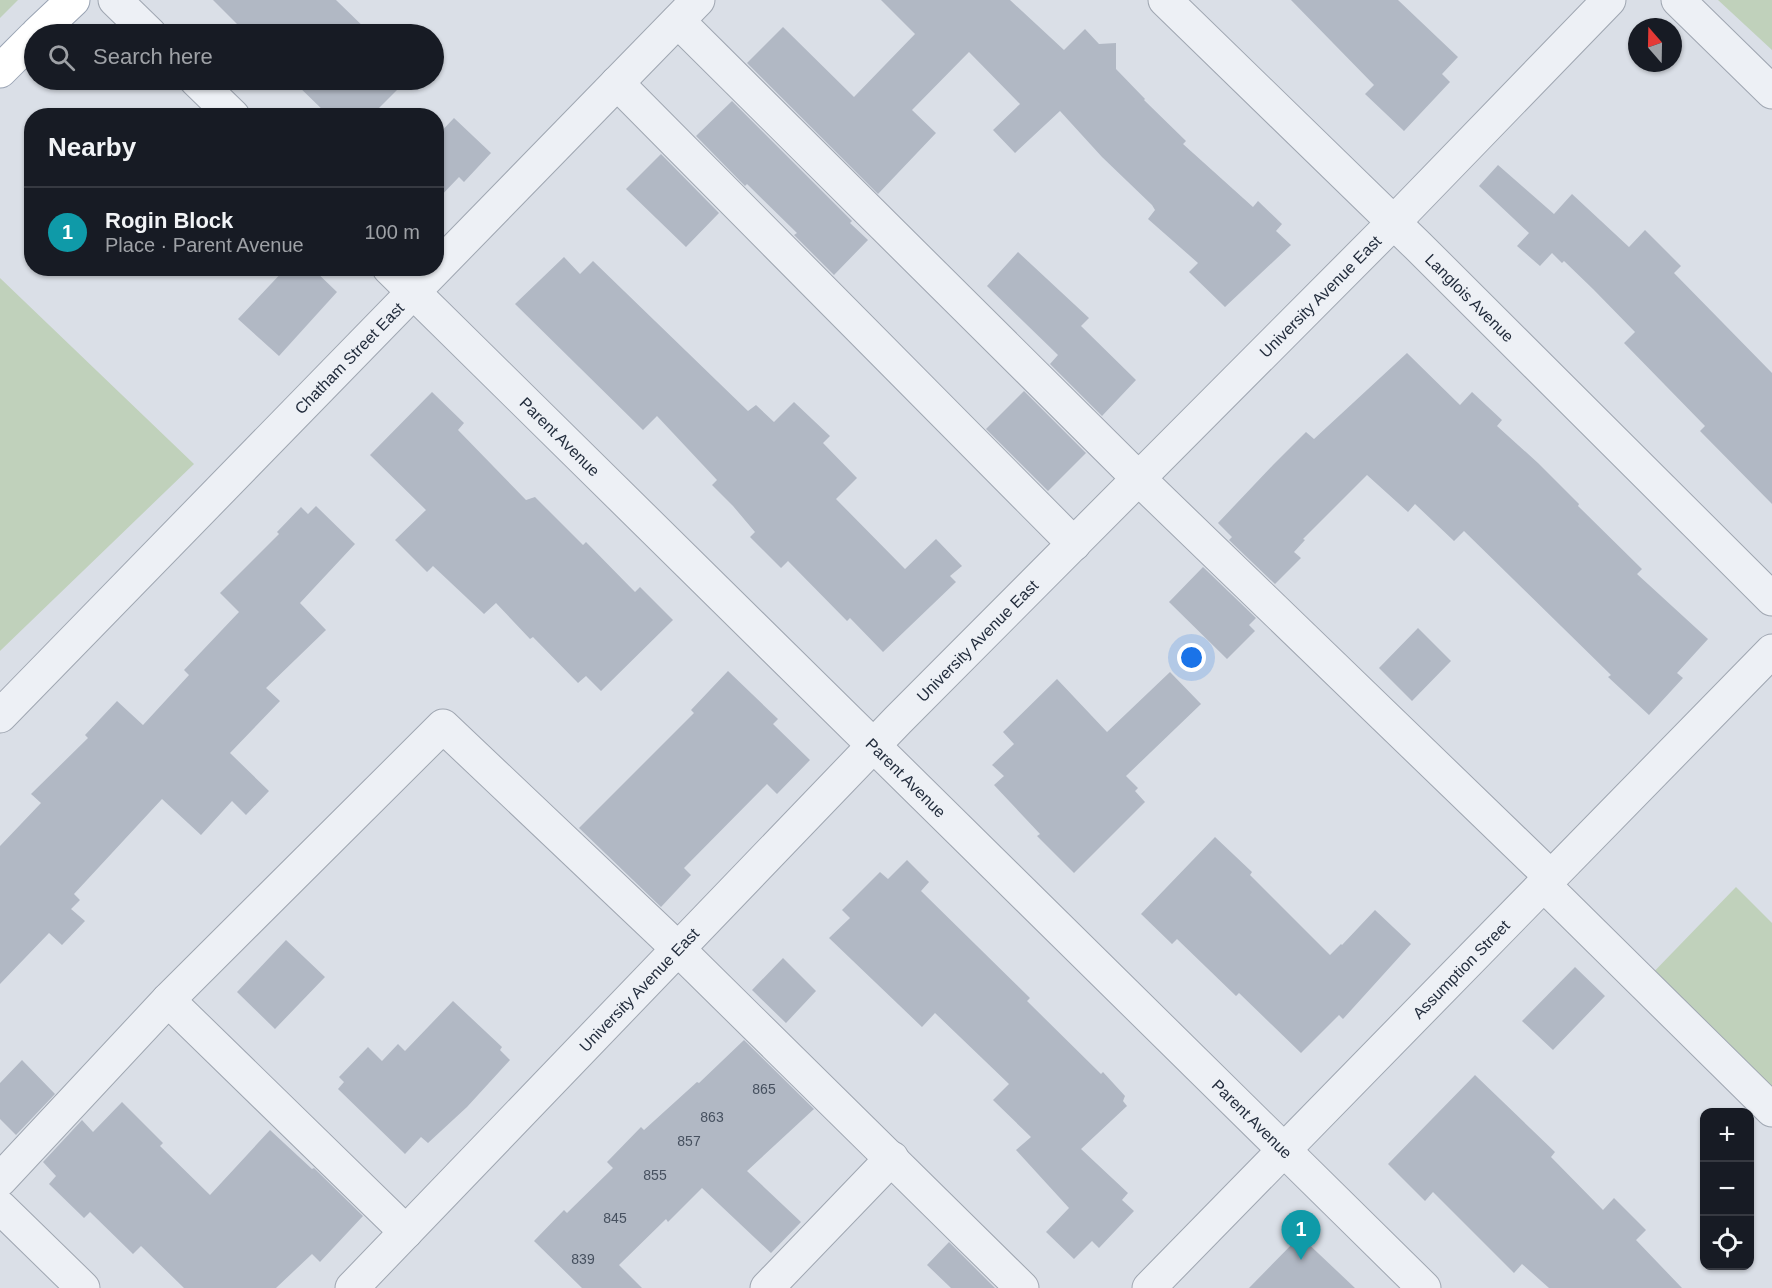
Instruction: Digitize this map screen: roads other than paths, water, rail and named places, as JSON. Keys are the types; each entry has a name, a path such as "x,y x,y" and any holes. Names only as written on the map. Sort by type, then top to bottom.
{"main road":[{"path":"48,24 73,0"},
{"path":"0,71 24,48"}],"street":[{"path":"115,0 140,24"},
{"name":"Langlois Avenue","path":"1165,0 1394,222 1772,598"},
{"name":"University Avenue East","path":"352,1288 873,747 1394,222 1609,0"},
{"path":"1678,0 1772,92"},
{"path":"688,10 1138,479 1547,881 1772,1110"},
{"name":"Chatham Street East","path":"444,260 688,10"},
{"path":"617,83 1074,544"},
{"path":"206,90 225,108"},
{"name":"Parent Avenue","path":"397,276 1424,1288"},
{"name":"Chatham Street East","path":"0,716 429,276"},
{"name":"Assumption Street","path":"1149,1288 1772,651"},
{"path":"0,1180 168,1000 443,726 678,950 1022,1288"},
{"path":"168,1000 406,1232"},
{"path":"767,1288 892,1158"},
{"path":"0,1207 83,1288"}],"place":[{"name":"Rogin Block","path":"1301,1260"}]}
